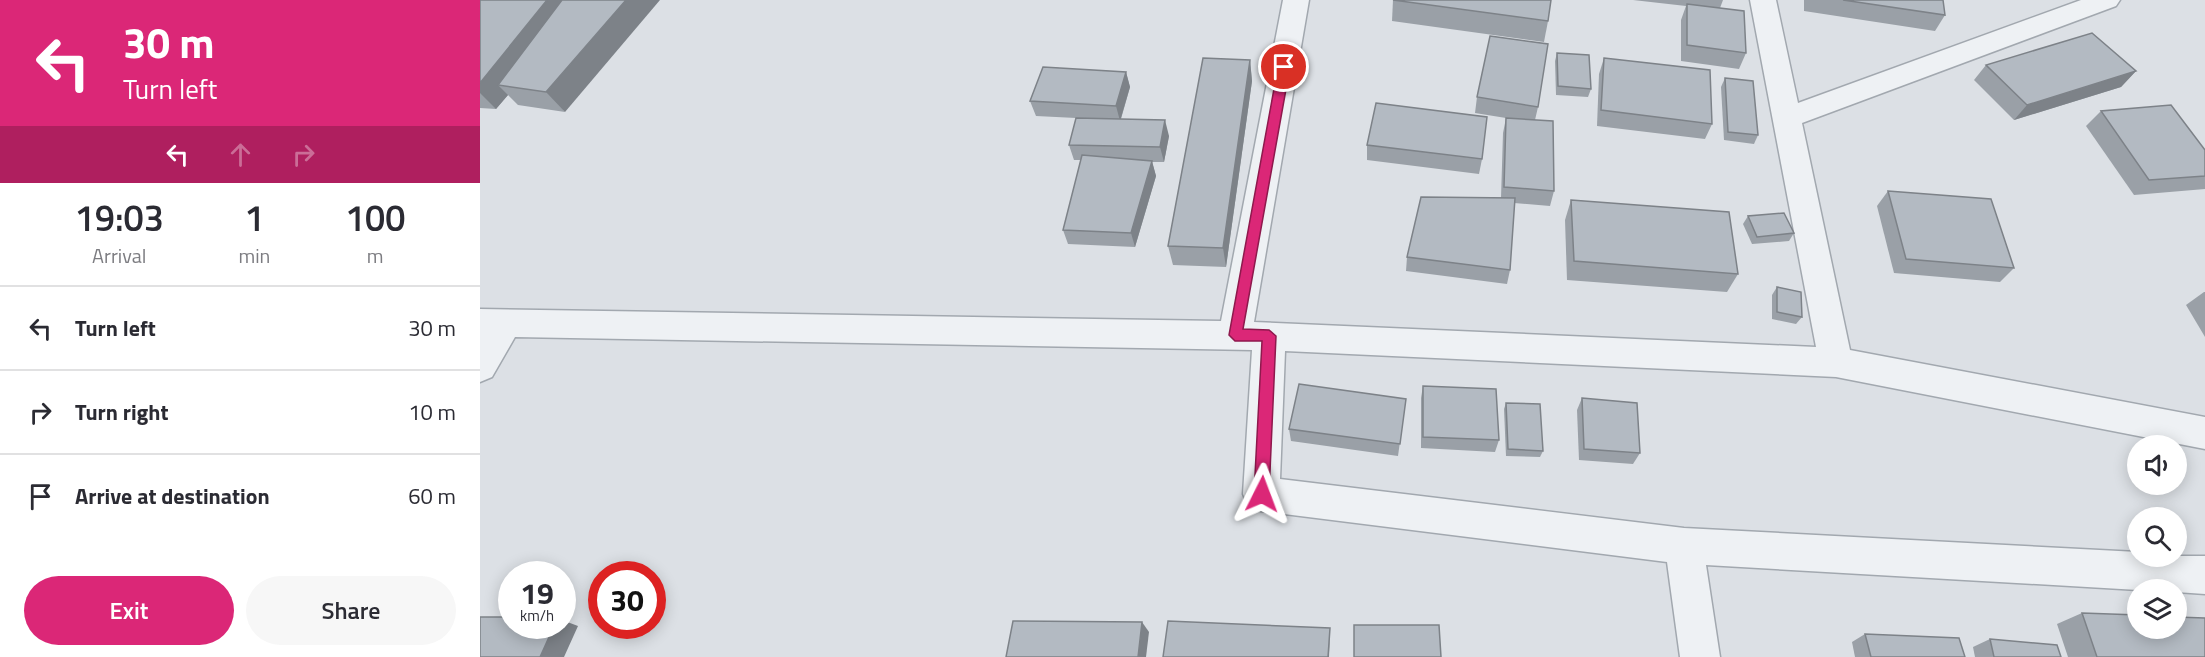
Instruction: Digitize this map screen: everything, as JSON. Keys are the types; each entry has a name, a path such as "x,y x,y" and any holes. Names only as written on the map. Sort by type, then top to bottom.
{"street":[{"path":"1296,0 1252,335 1262,494 1684,546 2205,574"},
{"path":"1763,0 1836,362"},
{"path":"1787,118 2107,0"},
{"path":"480,367 493,323 1252,335 1836,362 2205,434"},
{"path":"1684,546 1700,657"}],"building":[{"path":"480,0 547,0 480,83"},
{"path":"562,0 626,0 546,92 498,85"},
{"path":"1393,0 1551,0 1548,21"},
{"path":"1843,0 1943,0 1945,15"},
{"path":"1687,4 1744,11 1746,53 1687,45"},
{"path":"2092,33 2136,71 2027,105 1986,65"},
{"path":"1490,36 1548,44 1538,107 1477,97"},
{"path":"1557,53 1589,55 1591,89 1558,86"},
{"path":"1203,58 1250,60 1223,248 1168,246"},
{"path":"1604,58 1710,70 1712,124 1601,110"},
{"path":"1043,67 1126,72 1116,106 1030,101"},
{"path":"1725,78 1753,81 1758,135 1728,132"},
{"path":"1376,103 1487,117 1482,159 1367,145"},
{"path":"2171,105 2205,150 2205,176 2149,180 2101,111"},
{"path":"1076,118 1165,120 1160,147 1069,145"},
{"path":"1506,118 1553,121 1554,191 1504,187"},
{"path":"1082,155 1152,161 1131,233 1063,230"},
{"path":"1888,191 1991,199 2014,268 1906,259"},
{"path":"1421,197 1515,198 1510,270 1407,257"},
{"path":"1571,200 1729,212 1738,274 1574,261"},
{"path":"1784,213 1794,233 1757,237 1748,216"},
{"path":"1777,287 1801,292 1802,317 1777,312"},
{"path":"1299,384 1406,399 1400,444 1289,429"},
{"path":"1423,386 1496,389 1499,440 1423,437"},
{"path":"1582,398 1637,403 1640,453 1584,449"},
{"path":"1506,403 1540,404 1543,451 1508,449"},
{"path":"2082,613 2127,615 2127,639 2187,639 2187,617 2205,618 2205,657 2097,657"},
{"path":"480,617 498,617 498,639 548,639 540,657 480,657"},
{"path":"1013,621 1142,622 1138,657 1006,657"},
{"path":"1168,621 1330,628 1328,657 1163,657"},
{"path":"1354,625 1439,625 1441,657 1354,657"},
{"path":"1865,634 1959,638 1965,657 1871,657"},
{"path":"1990,639 2057,645 2061,657 1994,657"}],"route":[{"path":"1262,494 1269,336 1235,335 1284,67"}]}
